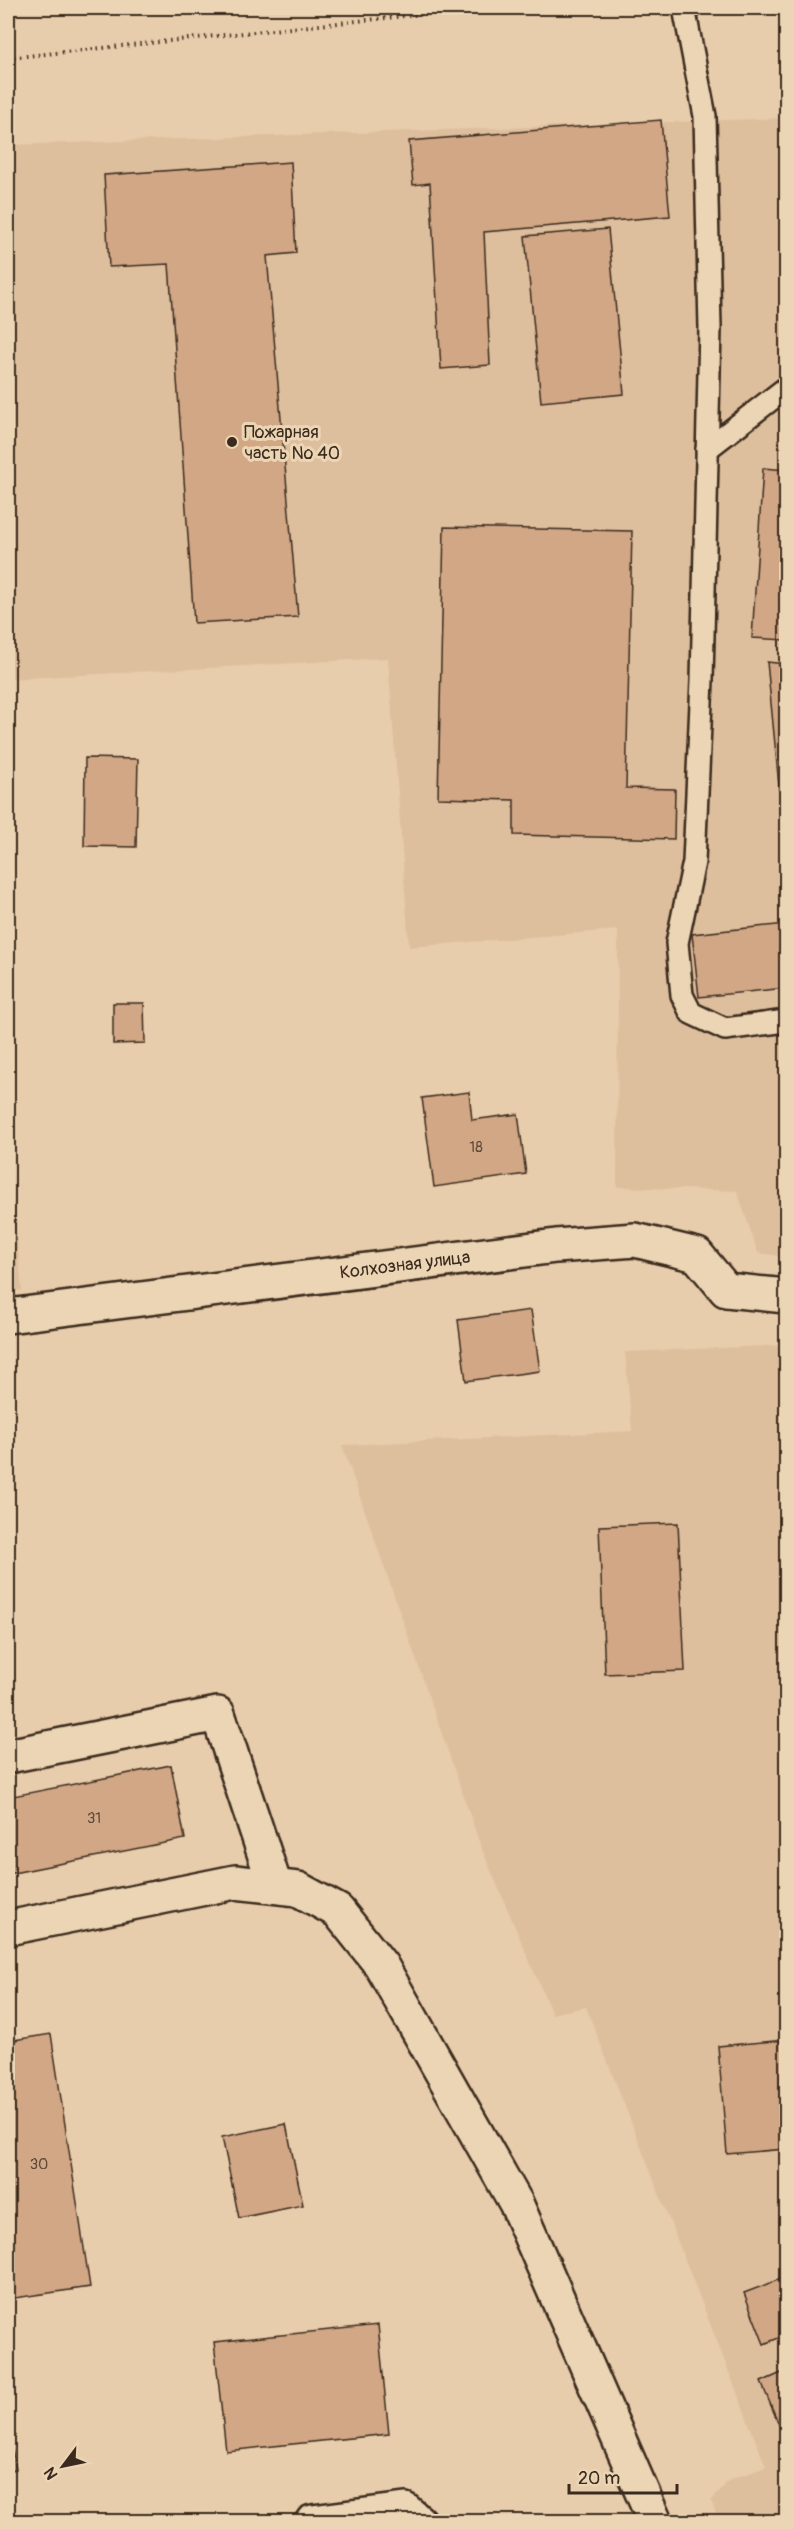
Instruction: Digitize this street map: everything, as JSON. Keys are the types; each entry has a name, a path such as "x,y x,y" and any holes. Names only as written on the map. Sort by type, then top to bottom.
{"street":[{"name":"Колхозная улица","path":"8,1316 556,1246 635,1240 697,1255 726,1290 786,1296"},
{"path":"8,1756 218,1714 275,1886"},
{"path":"8,1928 235,1882 298,1889 338,1911 381,1965 516,2203 655,2522"},
{"path":"312,2522 405,2510 419,2522"}],"lane":[{"path":"684,8 705,116 710,328 702,680 694,862 677,943 682,995 691,1013 724,1029 786,1021"},
{"path":"707,449 786,387"}],"path":[{"path":"8,58 480,8"}],"shaded area":[{"path":"786,118 786,1257 758,1253 737,1191 617,1187 618,930 409,947 388,658 8,679 8,145"},
{"path":"8,1141 22,1290 8,1292"},
{"path":"786,1345 786,2521 719,2521 711,2501 729,2480 766,2467 586,2007 552,2014 481,1847 342,1445 632,1431 625,1352"}],"building":[{"path":"661,120 670,216 484,232 490,365 441,369 430,183 413,185 409,141"},
{"name":"Пожарная часть № 40","path":"291,162 296,253 267,256 298,617 194,623 169,264 109,267 104,175"},
{"path":"608,229 624,394 541,402 525,236"},
{"path":"763,468 786,470 786,640 752,638"},
{"path":"444,527 632,531 626,788 675,789 674,839 514,835 514,800 438,798"},
{"path":"767,662 786,664 786,848 785,848"},
{"path":"85,758 138,759 136,847 84,846"},
{"path":"786,924 786,988 699,997 692,934"},
{"path":"113,1003 144,1003 145,1043 113,1044"},
{"path":"469,1092 472,1120 518,1114 526,1174 434,1187 422,1098"},
{"path":"531,1310 540,1371 466,1381 458,1320"},
{"path":"678,1523 685,1671 605,1674 599,1526"},
{"path":"171,1765 185,1839 8,1874 8,1797"},
{"path":"51,2034 90,2287 8,2299 8,2041"},
{"path":"786,2040 786,2149 727,2154 718,2046"},
{"path":"286,2124 303,2205 239,2218 222,2137"},
{"path":"786,2277 786,2335 764,2344 744,2293"},
{"path":"378,2325 389,2434 226,2451 214,2342"},
{"path":"786,2371 786,2441 761,2382"},
{"path":"8,2429 16,2469 8,2471"}],"place":[{"name":"Пожарная часть № 40","path":"232,442"}]}
